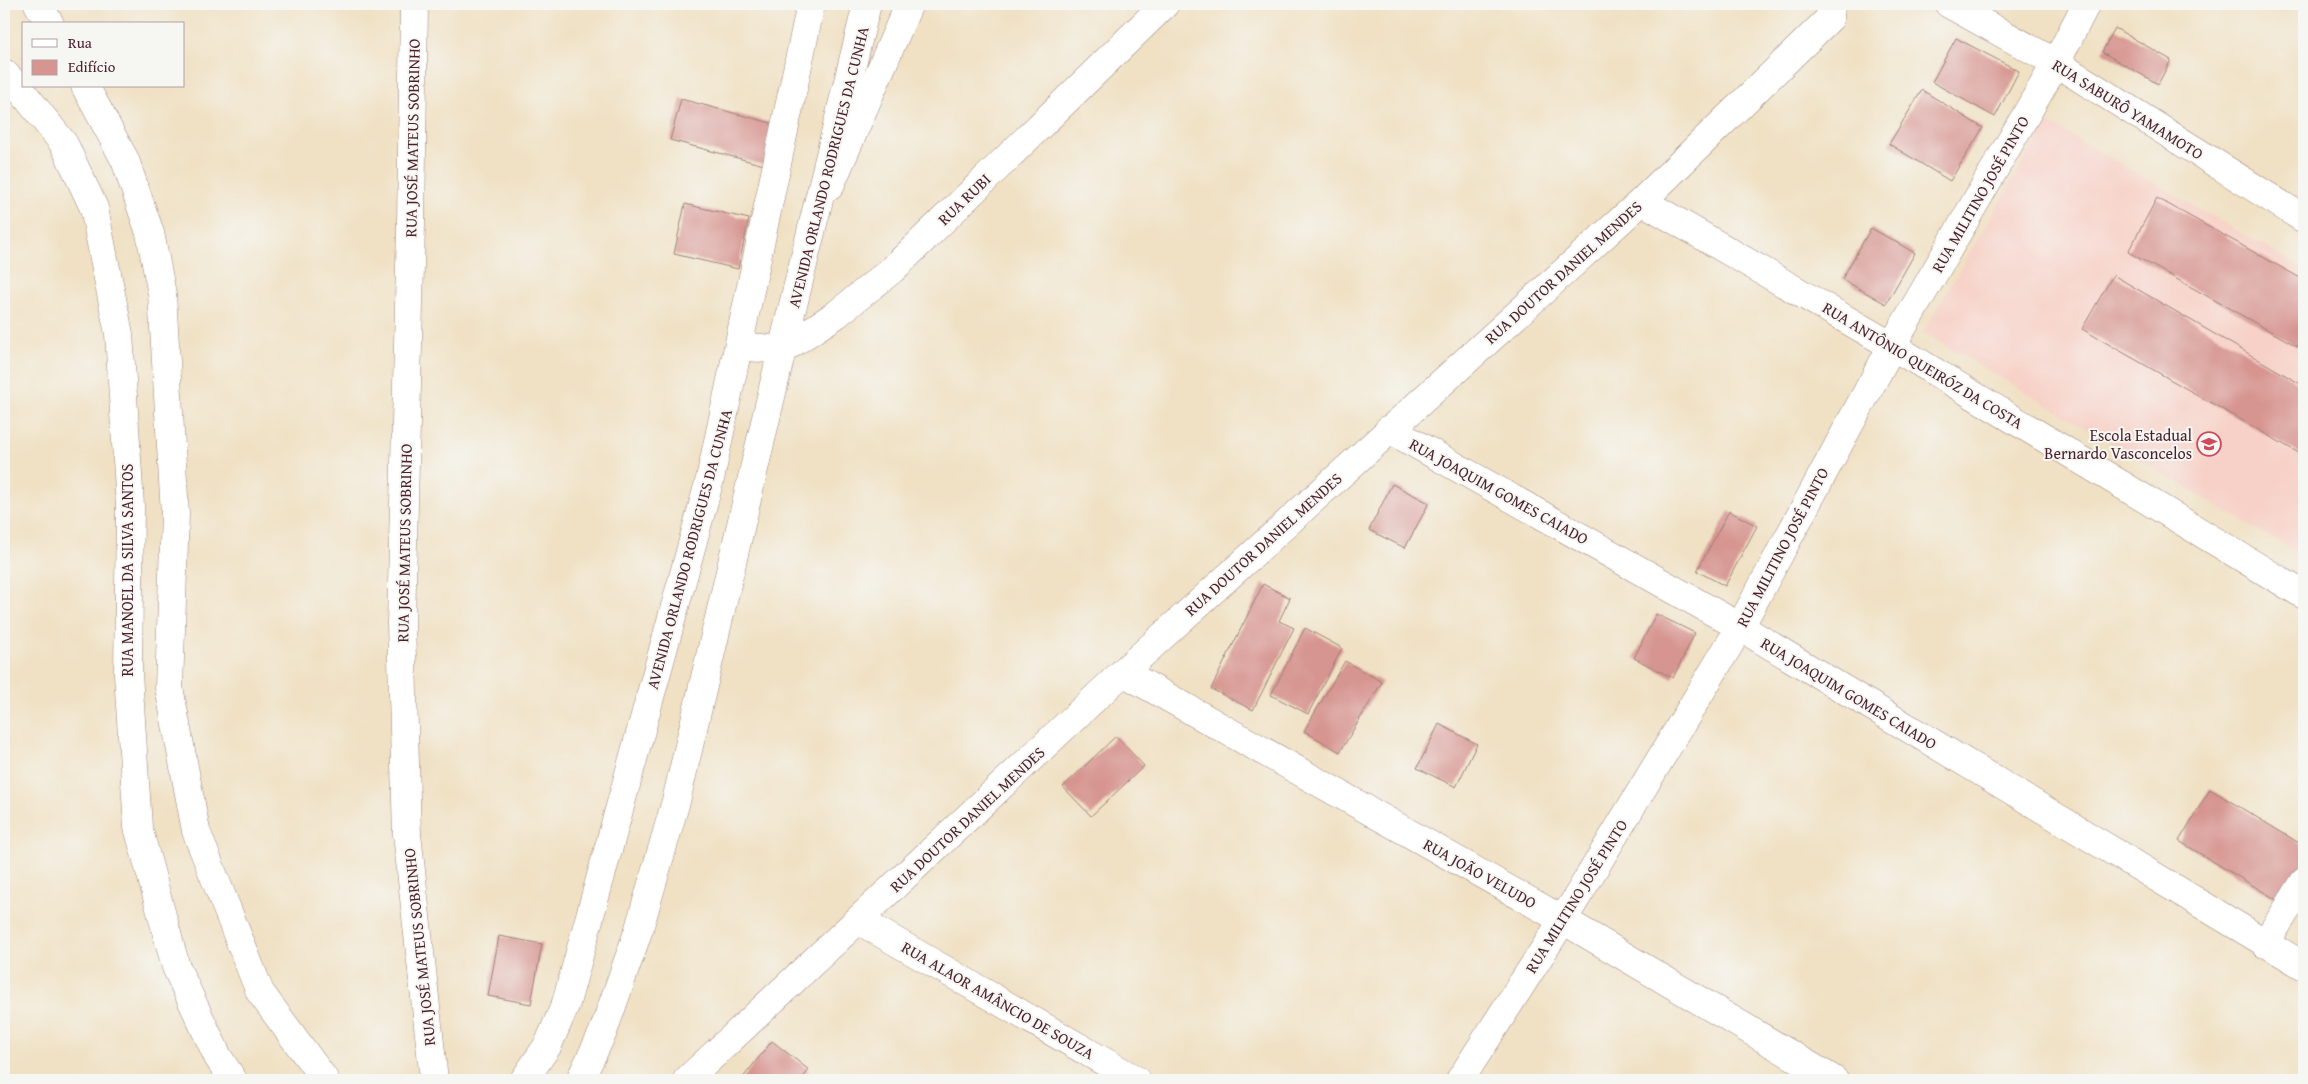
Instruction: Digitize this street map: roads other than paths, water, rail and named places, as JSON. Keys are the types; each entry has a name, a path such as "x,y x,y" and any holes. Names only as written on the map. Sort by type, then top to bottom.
{"street":[{"path":"38,4 49,22"},
{"name":"RUA JOSÉ MATEUS SOBRINHO","path":"414,4 411,225 401,623 407,834 434,1080"},
{"name":"AVENIDA ORLANDO RODRIGUES DA CUNHA","path":"524,1080 548,1045 566,1003 710,479 812,4"},
{"name":"AVENIDA ORLANDO RODRIGUES DA CUNHA","path":"580,1080 603,1032 638,932 676,801 782,350 868,4"},
{"path":"814,222 909,4"},
{"name":"RUA RUBI","path":"782,350 838,314 893,269 1165,4"},
{"name":"RUA DOUTOR DANIEL MENDES","path":"687,1080 860,921 1122,672 1642,201 1830,18 1831,4"},
{"name":"RUA SABURÔ YAMAMOTO","path":"1949,4 2056,63 2304,219"},
{"name":"RUA MILITINO JOSÉ PINTO","path":"1460,1080 1563,920 1740,627 1892,346 2056,63 2086,4"},
{"name":"RUA MANOEL DA SILVA SANTOS","path":"4,73 24,94 64,144 94,208 119,334 130,506 128,674 138,827 176,966 218,1057 233,1080"},
{"path":"86,88 126,160 150,233 162,294 175,514 169,687 196,831 260,992 325,1080"},
{"name":"RUA ANTÔNIO QUEIRÓZ DA COSTA","path":"1642,201 1892,346 2304,595"},
{"path":"739,346 782,350"},
{"name":"RUA JOAQUIM GOMES CAIADO","path":"1389,429 1740,627 2304,966"},
{"name":"RUA JOÃO VELUDO","path":"1122,672 1563,920 1834,1080"},
{"path":"2265,944 2304,882"},
{"name":"RUA ALAOR AMÂNCIO DE SOUZA","path":"860,921 1136,1080"}],"place":[{"name":"Escola Estadual Bernardo Vasconcelos","path":"2209,444"}]}
